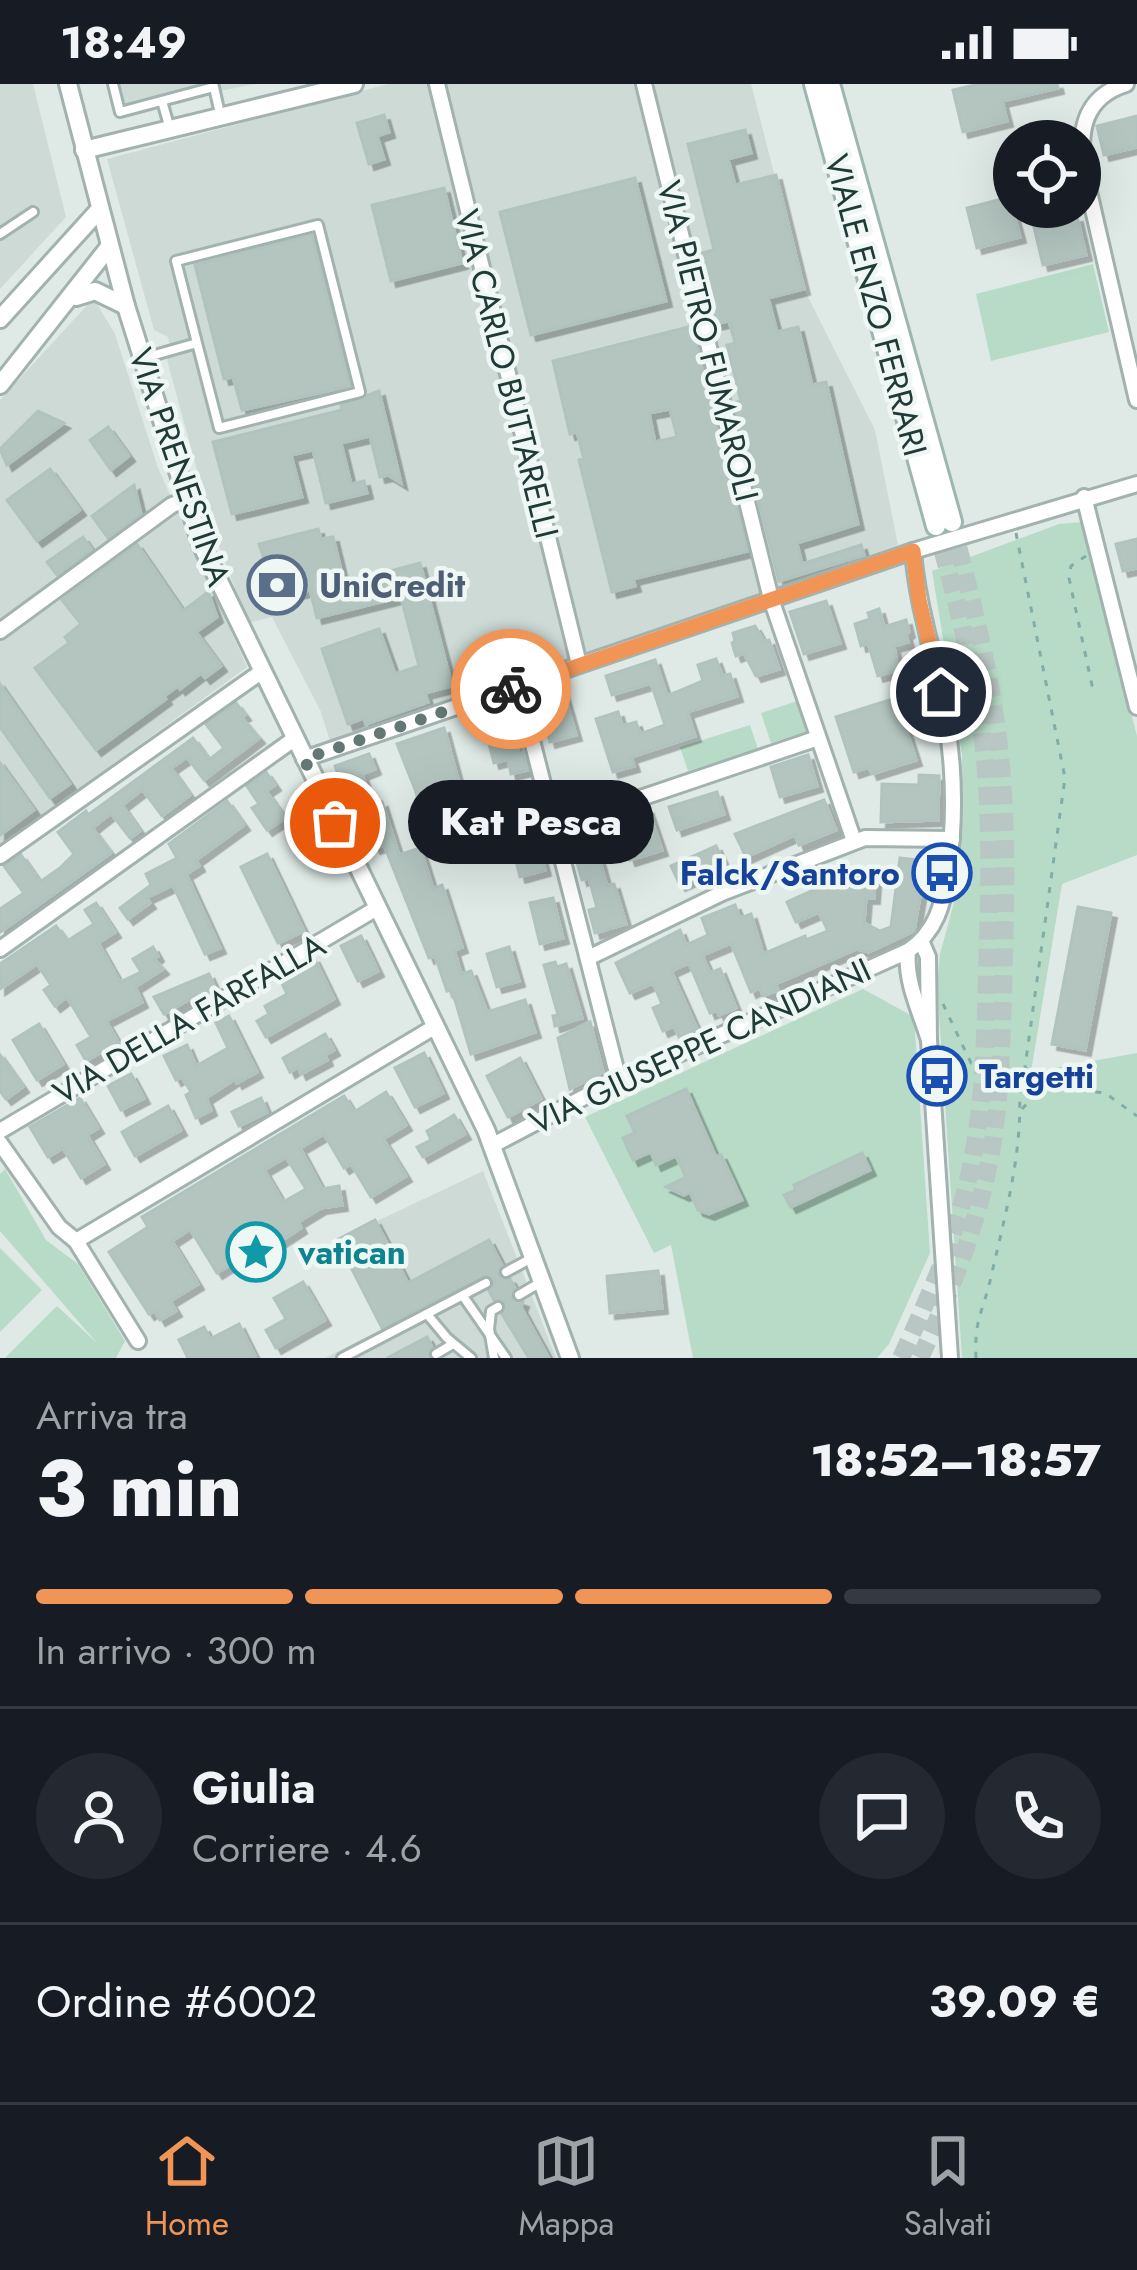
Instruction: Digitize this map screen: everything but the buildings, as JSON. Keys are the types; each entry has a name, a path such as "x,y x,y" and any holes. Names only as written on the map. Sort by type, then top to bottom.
{"main road":[{"name":"VIALE ENZO FERRARI","path":"814,84 944,524 830,84"}],"street":[{"path":"84,150 221,117 282,93 354,84"},
{"name":"VIA CARLO BUTTARELLI","path":"436,84 579,664"},
{"name":"VIA PIETRO FUMAROLI","path":"644,84 771,598 854,841"},
{"path":"1126,84 1100,96 1090,108 1081,139 1137,400"},
{"name":"VIA PRENESTINA","path":"68,88 126,306 212,571 493,1145 530,1258 570,1358"},
{"path":"0,320 99,210"},
{"path":"0,385 109,247"},
{"path":"70,301 93,290 126,306"},
{"path":"304,759 913,551 1137,484"},
{"path":"1084,497 1137,707"},
{"path":"0,632 186,500"},
{"path":"913,551 950,745 952,839 943,901 915,947 928,957 920,986 929,1048 950,1358"},
{"path":"0,856 261,672"},
{"path":"518,686 619,1081"},
{"path":"552,828 818,738"},
{"path":"0,949 294,739"},
{"path":"587,958 722,892 854,841 952,839"},
{"name":"VIA DELLA FARFALLA","path":"0,1130 377,908"},
{"name":"VIA GIUSEPPE CANDIANI","path":"493,1145 619,1081 915,947"},
{"path":"76,1241 436,1026"},
{"path":"2,1150 58,1227 76,1241 138,1341"}],"lane":[{"path":"113,84 120,112 217,85 221,117"},
{"path":"162,101 170,129"},
{"path":"0,234 33,212"},
{"path":"318,225 360,392 219,428 197,343 176,261 318,225"},
{"path":"143,358 197,343"},
{"path":"506,1272 530,1258"},
{"path":"519,1295 541,1282"},
{"path":"342,1358 485,1283"},
{"path":"463,1296 506,1358"},
{"path":"494,1358 489,1329 491,1311 498,1307"},
{"path":"427,1314 467,1355"},
{"path":"434,1350 450,1341"},
{"path":"452,1358 467,1355"}],"path":[{"path":"1013,520 1065,778 1025,1067 1033,1086"},
{"path":"1093,690 1069,578 1071,566 1082,555 1100,557"},
{"path":"920,986 949,1014 971,1063"},
{"path":"929,1048 994,1069 1019,1084 1105,1093 1137,1115"},
{"path":"976,1358 974,1326 990,1280 1013,1175 1021,1110 1019,1084"},
{"path":"1021,1110 1042,1087"}],"shaded area":[{"path":"0,84 33,84 66,217 0,289"},
{"path":"108,84 255,84 117,112"},
{"path":"388,84 751,84 804,289 875,430 898,545 330,741 321,712 272,617 248,623 214,532 167,360 172,353 168,337 154,330 107,159"},
{"path":"91,301 115,334 158,468 247,667 0,846 0,400"},
{"path":"483,1171 556,1358 325,1358 382,1329 337,1240"}],"green space":[{"path":"1093,264 1109,332 991,361 976,294"},
{"path":"1082,522 1137,736 1137,855 1062,884 1031,1072 1137,1053 1137,1358 962,1358 937,985 940,954 958,888 962,755 932,571 1059,524"},
{"path":"800,700 810,731 771,743 761,713"},
{"path":"750,725 758,749 688,771 680,747"},
{"path":"863,989 914,1017 930,1253 889,1344 877,1358 693,1358 671,1245 654,1253 585,1117"},
{"path":"5,1169 46,1240 78,1264 125,1341 116,1358 5,1358 57,1306 97,1343 0,1231 0,1174"},
{"path":"0,1248 42,1290 0,1332"}],"tunnel":[{"path":"920,1358 958,1269 980,1200 994,1132 1001,1041 1005,876 1000,756 987,668 952,523"},
{"path":"901,1358 944,1258 964,1196 979,1115 985,1033 989,864 984,750 971,665 936,526"}],"way so far":[{"path":"335,823 304,759 511,689"}],"place":[{"name":"UniCredit","path":"277,585"},
{"name":"Kat Pesca","path":"335,823"},
{"name":"Falck/Santoro","path":"942,873"},
{"name":"Targetti","path":"937,1076"},
{"name":"vatican","path":"256,1252"}],"route":[{"path":"511,689 913,551 919,600 941,692"}]}
